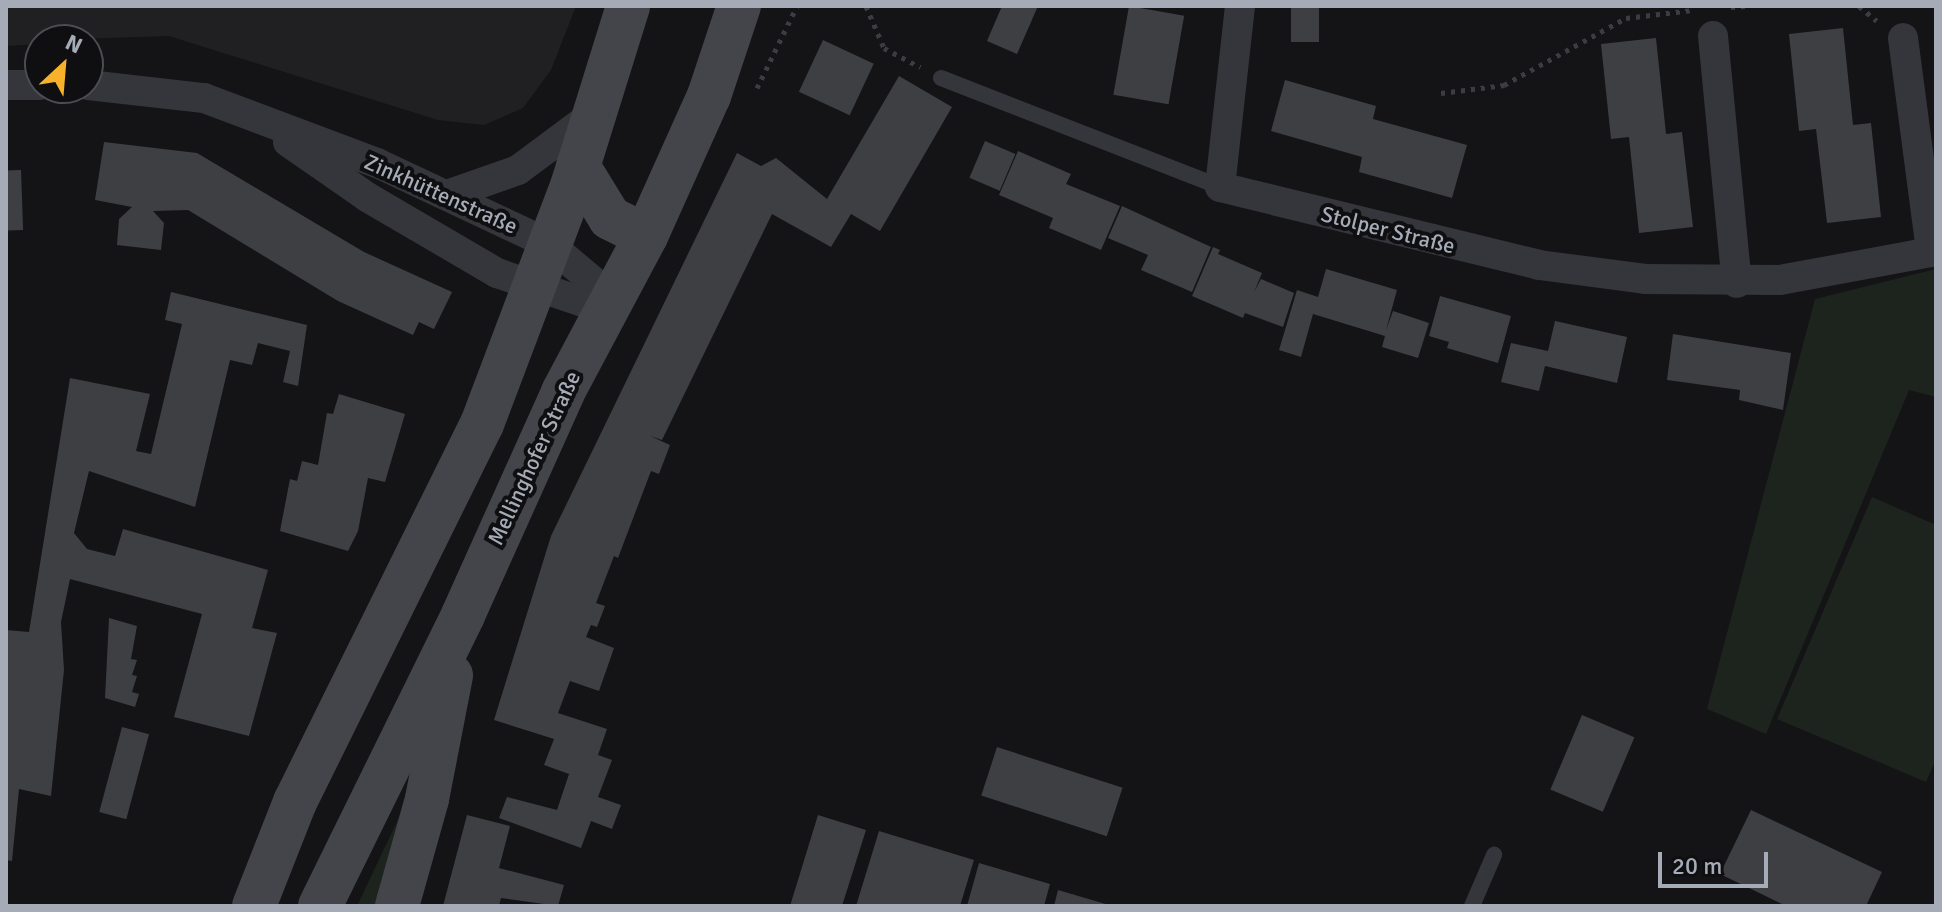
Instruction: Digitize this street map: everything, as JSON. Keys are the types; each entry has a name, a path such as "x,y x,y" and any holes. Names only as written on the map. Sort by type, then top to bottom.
{"main road":[{"path":"254,906 301,788 461,474 578,166 628,6"},
{"name":"Mellinghofer Straße","path":"320,906 463,615 609,304 646,236 709,96 739,6"},
{"path":"578,166 610,218 646,236"},
{"path":"397,906 427,799 463,615"}],"street":[{"path":"1220,187 1240,6"},
{"path":"1714,22 1737,283"},
{"name":"Stolper Straße","path":"1220,187 1539,265 1645,279 1737,283 1819,275 1934,251 1903,38"},
{"name":"Zinkhüttenstraße","path":"104,87 204,98 447,195 549,244 609,304"},
{"path":"447,195 518,170 596,112"},
{"name":"Zinkhüttenstraße","path":"254,118 367,197 533,289 609,304"}],"lane":[{"path":"941,78 1220,187"},
{"path":"1472,906 1494,855"}],"path":[{"path":"866,6 884,48 941,78"},
{"path":"1714,22 1745,6"},
{"path":"1441,93 1504,85 1626,18 1698,10"}],"shaded area":[{"path":"6,6 576,6 551,70 523,108 484,125 438,120 169,36 104,38 104,24 24,24 24,45 6,46"},
{"path":"1936,269 1936,397 1909,390 1766,734 1707,709 1815,299"},
{"path":"1872,497 1936,525 1936,759 1926,782 1777,719"},
{"path":"411,792 379,906 357,906"}],"building":[{"path":"1002,6 1038,6 1017,54 987,41"},
{"path":"1129,6 1184,16 1169,104 1113,95"},
{"path":"1291,6 1319,6 1319,42 1291,42"},
{"path":"1843,28 1853,125 1871,123 1881,217 1827,223 1816,129 1799,131 1789,34"},
{"path":"1656,38 1666,134 1682,132 1693,227 1639,233 1629,137 1611,139 1601,44"},
{"path":"823,40 874,64 850,115 799,92"},
{"path":"899,76 952,107 880,231 851,214 831,247 772,214 662,440 650,436 670,445 659,474 651,471 618,558 614,556 596,603 605,606 597,627 591,625 586,637 614,648 599,691 570,681 558,713 607,729 598,755 612,760 598,797 621,805 612,829 591,821 581,848 499,818 507,797 557,810 569,774 544,765 554,739 494,720 551,536 737,153 761,166 776,158 827,199"},
{"path":"1285,80 1376,106 1373,119 1467,145 1452,198 1359,172 1362,157 1271,131"},
{"path":"985,141 1015,154 1000,191 969,178"},
{"path":"104,142 197,153 364,252 452,292 434,329 419,322 413,335 338,301 188,210 153,211 164,223 161,250 117,245 119,219 132,207 95,200"},
{"path":"1018,151 1071,174 1066,184 1120,206 1101,250 1049,228 1053,218 999,195"},
{"path":"21,170 23,230 8,230 6,171"},
{"path":"1122,206 1211,247 1192,292 1141,270 1148,255 1108,238"},
{"path":"1213,247 1220,250 1218,254 1262,273 1254,292 1261,279 1294,293 1283,327 1245,313 1243,318 1192,296"},
{"path":"1326,269 1397,290 1386,330 1393,311 1429,323 1418,358 1382,347 1385,336 1313,314 1301,357 1279,350 1297,290 1318,297"},
{"path":"171,292 307,325 298,386 283,382 290,351 258,343 252,365 230,360 195,507 89,471 74,533 87,549 115,556 123,529 268,570 252,628 277,633 249,736 174,717 202,614 70,579 61,622 64,670 51,796 19,789 12,861 6,860 6,630 29,632 70,378 150,394 136,451 151,454 182,324 165,320"},
{"path":"1440,296 1511,316 1498,363 1447,348 1449,342 1429,336"},
{"path":"1555,321 1627,337 1617,383 1545,366 1539,391 1501,382 1511,343 1548,351"},
{"path":"1673,334 1791,353 1783,410 1739,400 1740,390 1667,380"},
{"path":"339,394 405,414 385,482 368,478 358,531 348,551 280,531 290,479 297,481 302,461 318,465 327,413 333,414"},
{"path":"109,618 137,626 131,659 137,660 132,675 137,676 132,692 139,694 135,707 105,698"},
{"path":"1582,715 1634,737 1603,812 1550,790"},
{"path":"122,727 149,734 126,819 99,812"},
{"path":"997,747 1123,788 1107,836 981,796"},
{"path":"1751,810 1882,872 1866,906 1786,906 1720,874"},
{"path":"467,815 510,826 499,868 564,885 558,906 501,898 499,906 443,906"},
{"path":"818,815 866,830 842,906 790,906"},
{"path":"879,831 974,860 960,906 856,906"},
{"path":"979,863 1050,884 1044,906 967,906"},
{"path":"1058,890 1109,905 1109,906 1054,906"}]}
